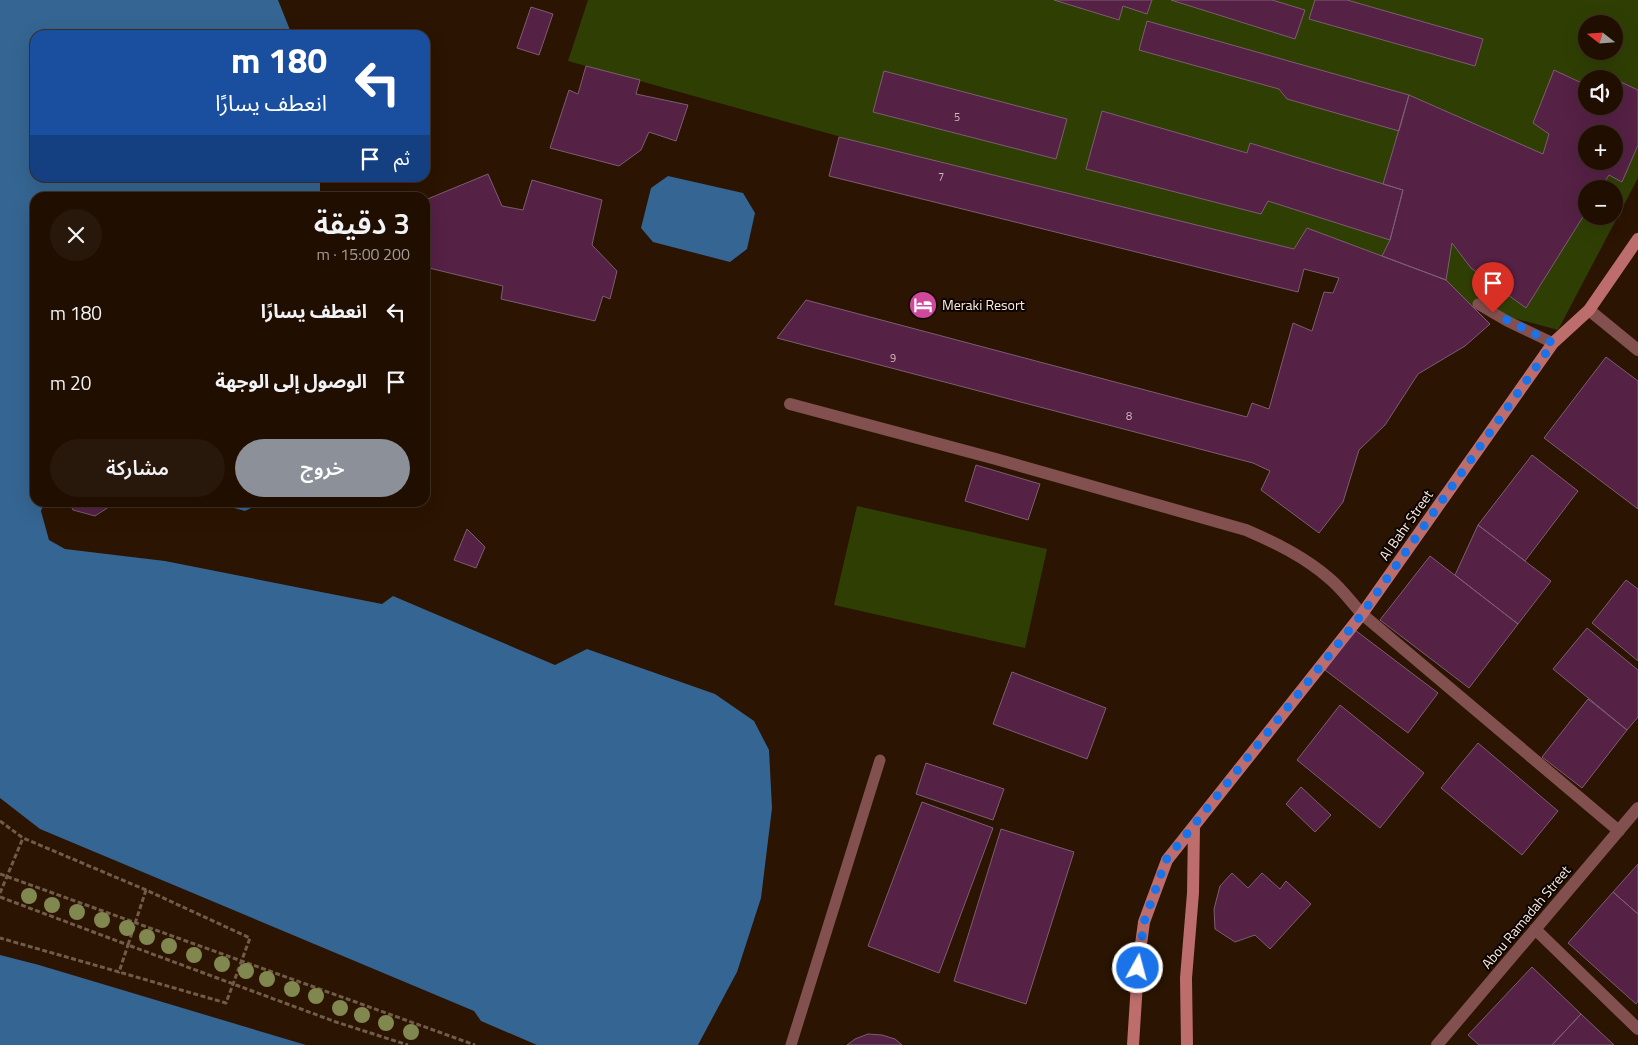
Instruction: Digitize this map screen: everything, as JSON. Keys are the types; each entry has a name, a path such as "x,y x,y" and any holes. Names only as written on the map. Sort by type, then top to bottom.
{"main road":[{"name":"Al Bahr Street","path":"1133,1045 1138,968 1144,922 1166,860 1362,614 1553,343 1589,310 1638,239"},
{"path":"1187,1045 1186,978 1193,893 1194,826"}],"street":[{"path":"1589,310 1638,350"},
{"path":"790,404 996,459 1246,530 1276,543 1304,558 1332,580 1362,614 1619,831"},
{"name":"Abou Ramadah Street","path":"1437,1045 1638,808"},
{"path":"1535,929 1638,1029"}],"lane":[{"path":"1478,304 1507,321 1553,343"},
{"path":"791,1045 880,760"}],"path":[{"path":"0,821 23,838 146,890 250,938 240,960 226,1003 0,938"},
{"path":"23,838 0,895 128,945 336,1022 408,1045"},
{"path":"0,874 475,1045"},
{"path":"120,972 146,890"}],"green space":[{"path":"588,0 1638,0 1638,178 1623,206 1623,180 1578,180 1578,225 1613,225 1558,330 863,143 568,61"},
{"path":"857,506 1047,549 1025,648 834,605"}],"water":[{"path":"0,0 278,0 290,30 30,30 30,182 320,182 320,192 30,192 30,507 42,507 41,511 49,540 65,549 165,561 382,604 393,596 555,665 587,649 715,694 754,721 769,750 772,808 761,898 737,972 698,1045 537,1045 481,1021 474,1011 40,829 0,798"},
{"path":"668,176 743,193 755,213 747,249 730,262 653,242 641,228 651,188"},
{"path":"230,507 253,507 245,511"},
{"path":"0,955 39,965 306,1045 0,1045"}],"building":[{"path":"1054,0 1152,0 1147,14 1123,6 1119,20"},
{"path":"1171,0 1272,0 1305,10 1295,39"},
{"path":"1315,0 1347,0 1483,39 1475,66 1309,19"},
{"path":"531,7 553,14 539,55 517,48"},
{"path":"1147,21 1409,95 1399,131 1287,99 1279,89 1139,50"},
{"path":"586,66 640,80 636,94 688,105 676,141 649,132 641,150 619,166 550,148 569,90 578,94"},
{"path":"1554,70 1578,81 1578,115 1623,115 1623,83 1638,90 1638,145 1623,180 1618,180 1609,175 1606,180 1578,180 1578,225 1526,308 1471,268 1452,243 1446,280 1382,256 1390,240 1403,190 1383,184 1409,95 1543,154 1549,134 1533,123"},
{"path":"884,71 1067,119 1056,159 873,112"},
{"path":"1102,111 1247,153 1250,143 1403,190 1390,240 1268,201 1261,214 1086,169"},
{"path":"839,137 1294,249 1307,228 1446,280 1490,324 1465,346 1418,374 1385,425 1359,450 1343,502 1319,533 1261,490 1270,471 1253,463 777,338 806,300 1247,417 1252,403 1269,409 1293,323 1312,331 1324,292 1333,293 1339,278 1304,269 1298,292 829,176"},
{"path":"488,174 502,206 523,210 532,180 602,200 592,245 617,271 610,299 603,296 595,321 501,299 503,286 430,268 430,198"},
{"path":"1606,357 1638,381 1638,509 1544,438"},
{"path":"1532,455 1578,491 1525,561 1478,525"},
{"path":"976,465 1040,484 1028,520 965,501"},
{"path":"72,507 109,507 95,516 73,510"},
{"path":"1478,525 1551,581 1518,624 1455,575"},
{"path":"467,529 485,547 476,568 454,560"},
{"path":"1430,556 1518,624 1469,688 1380,620"},
{"path":"1626,580 1638,589 1638,661 1592,623"},
{"path":"1587,628 1638,670 1638,717 1627,730 1553,669"},
{"path":"1355,630 1438,693 1408,733 1325,670"},
{"path":"1012,672 1106,708 1087,759 993,724"},
{"path":"1588,699 1627,730 1582,788 1542,757"},
{"path":"1340,705 1424,773 1380,828 1297,760"},
{"path":"1478,743 1558,811 1522,855 1441,788"},
{"path":"926,763 1004,789 993,820 916,794"},
{"path":"1301,787 1331,815 1315,832 1286,804"},
{"path":"922,802 993,828 939,973 868,946"},
{"path":"1001,829 1074,852 1026,1004 954,981"},
{"path":"1638,864 1638,914 1613,892"},
{"path":"1232,873 1248,888 1262,873 1280,889 1286,881 1311,904 1270,949 1255,935 1235,942 1215,929 1214,909 1220,886"},
{"path":"1613,892 1638,914 1638,1001 1636,1004 1568,943"},
{"path":"1532,967 1581,1014 1552,1045 1479,1045 1468,1035"},
{"path":"1581,1014 1614,1045 1552,1045"},
{"path":"868,1034 882,1035 895,1039 902,1045 847,1045 855,1039"}],"place":[{"name":"Meraki Resort","path":"923,305"}],"route":[{"path":"1138,968 1144,922 1166,860 1362,614 1553,343 1493,313"}]}
